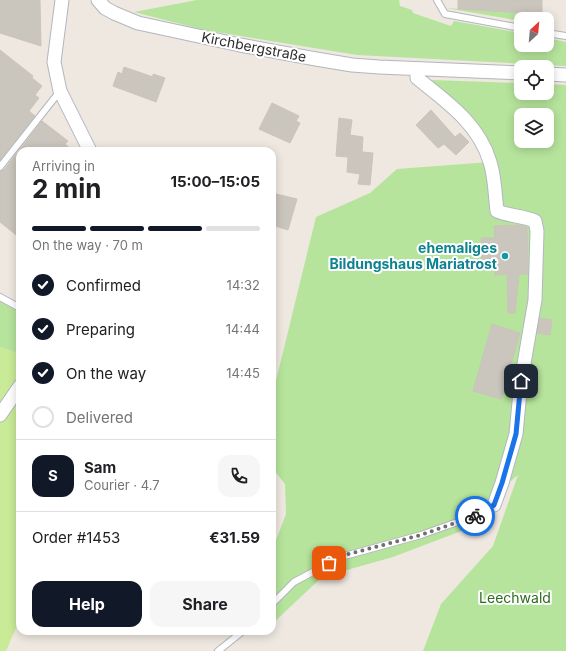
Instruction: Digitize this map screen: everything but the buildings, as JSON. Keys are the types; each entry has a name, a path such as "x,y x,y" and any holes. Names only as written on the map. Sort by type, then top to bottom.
{"street":[{"path":"62,0 54,62 60,91 88,147"},
{"name":"Kirchbergstraße","path":"98,0 105,8 124,18 173,31 240,46 352,66 514,73"},
{"path":"417,69 417,78 462,114 481,138 491,162 497,211 504,214 523,216 535,221 537,231 535,300 521,381 516,434 494,505"},
{"path":"554,74 566,75"},
{"path":"0,415 16,392"}],"lane":[{"path":"437,0 445,14 514,27"},
{"path":"554,34 566,36"},
{"path":"0,167 60,91"},
{"path":"0,297 16,306"},
{"path":"276,600 294,582 341,556 428,532 480,514 494,505"},
{"path":"218,651 238,635"}],"green space":[{"path":"197,0 399,0 400,6 412,10 413,13 451,26 454,21 514,32 514,52 554,52 554,39 566,42 566,66 554,65 554,60 514,60 514,63 357,55 204,30 134,12"},
{"path":"446,8 514,12 514,20"},
{"name":"Leechwald","path":"431,80 514,83 514,100 554,100 554,84 566,85 566,651 423,651 441,604 493,546 518,475 475,511 464,530 393,557 322,577 276,620 276,540 286,514 285,484 276,473 276,381 316,217 370,193 397,169 490,162 462,114"},
{"path":"0,300 16,310 16,353 0,347"},
{"path":"0,347 16,353 16,628 6,651 0,651"}],"way so far":[{"path":"329,563 341,556 421,535 475,516"}],"place":[{"name":"ehemaliges Bildungshaus Mariatrost","path":"505,256"}],"route":[{"path":"475,516 494,505 502,483 516,434 521,381"}]}
